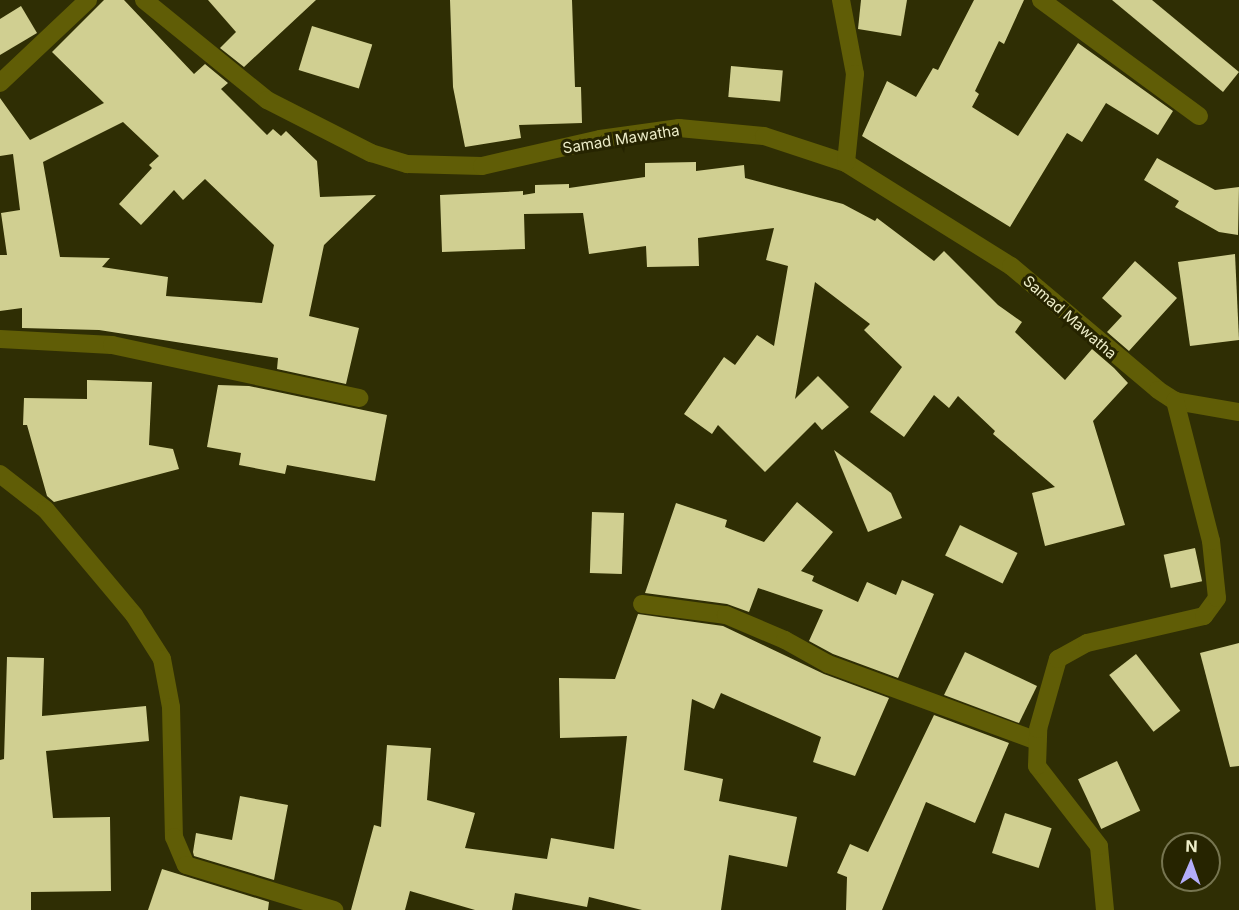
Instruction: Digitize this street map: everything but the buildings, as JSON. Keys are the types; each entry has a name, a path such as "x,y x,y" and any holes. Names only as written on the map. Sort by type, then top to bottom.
{"street":[{"path":"0,82 88,0"},
{"name":"Samad Mawatha","path":"144,0 267,100 371,153 406,164 482,166 600,139 679,128 764,136 846,163 1011,266 1108,351 1175,401"},
{"path":"841,0 855,74 846,163"},
{"path":"1041,0 1199,116"},
{"path":"0,339 112,345 359,398"},
{"path":"1105,910 1099,846 1037,766 1037,741 1045,698 1058,659 1087,643 1204,616 1217,598 1211,541 1175,401 1239,412"},
{"path":"0,474 46,510 134,615 162,659 171,706 174,837 186,865 334,910"},
{"path":"642,604 726,615 828,664 1037,741"}]}
